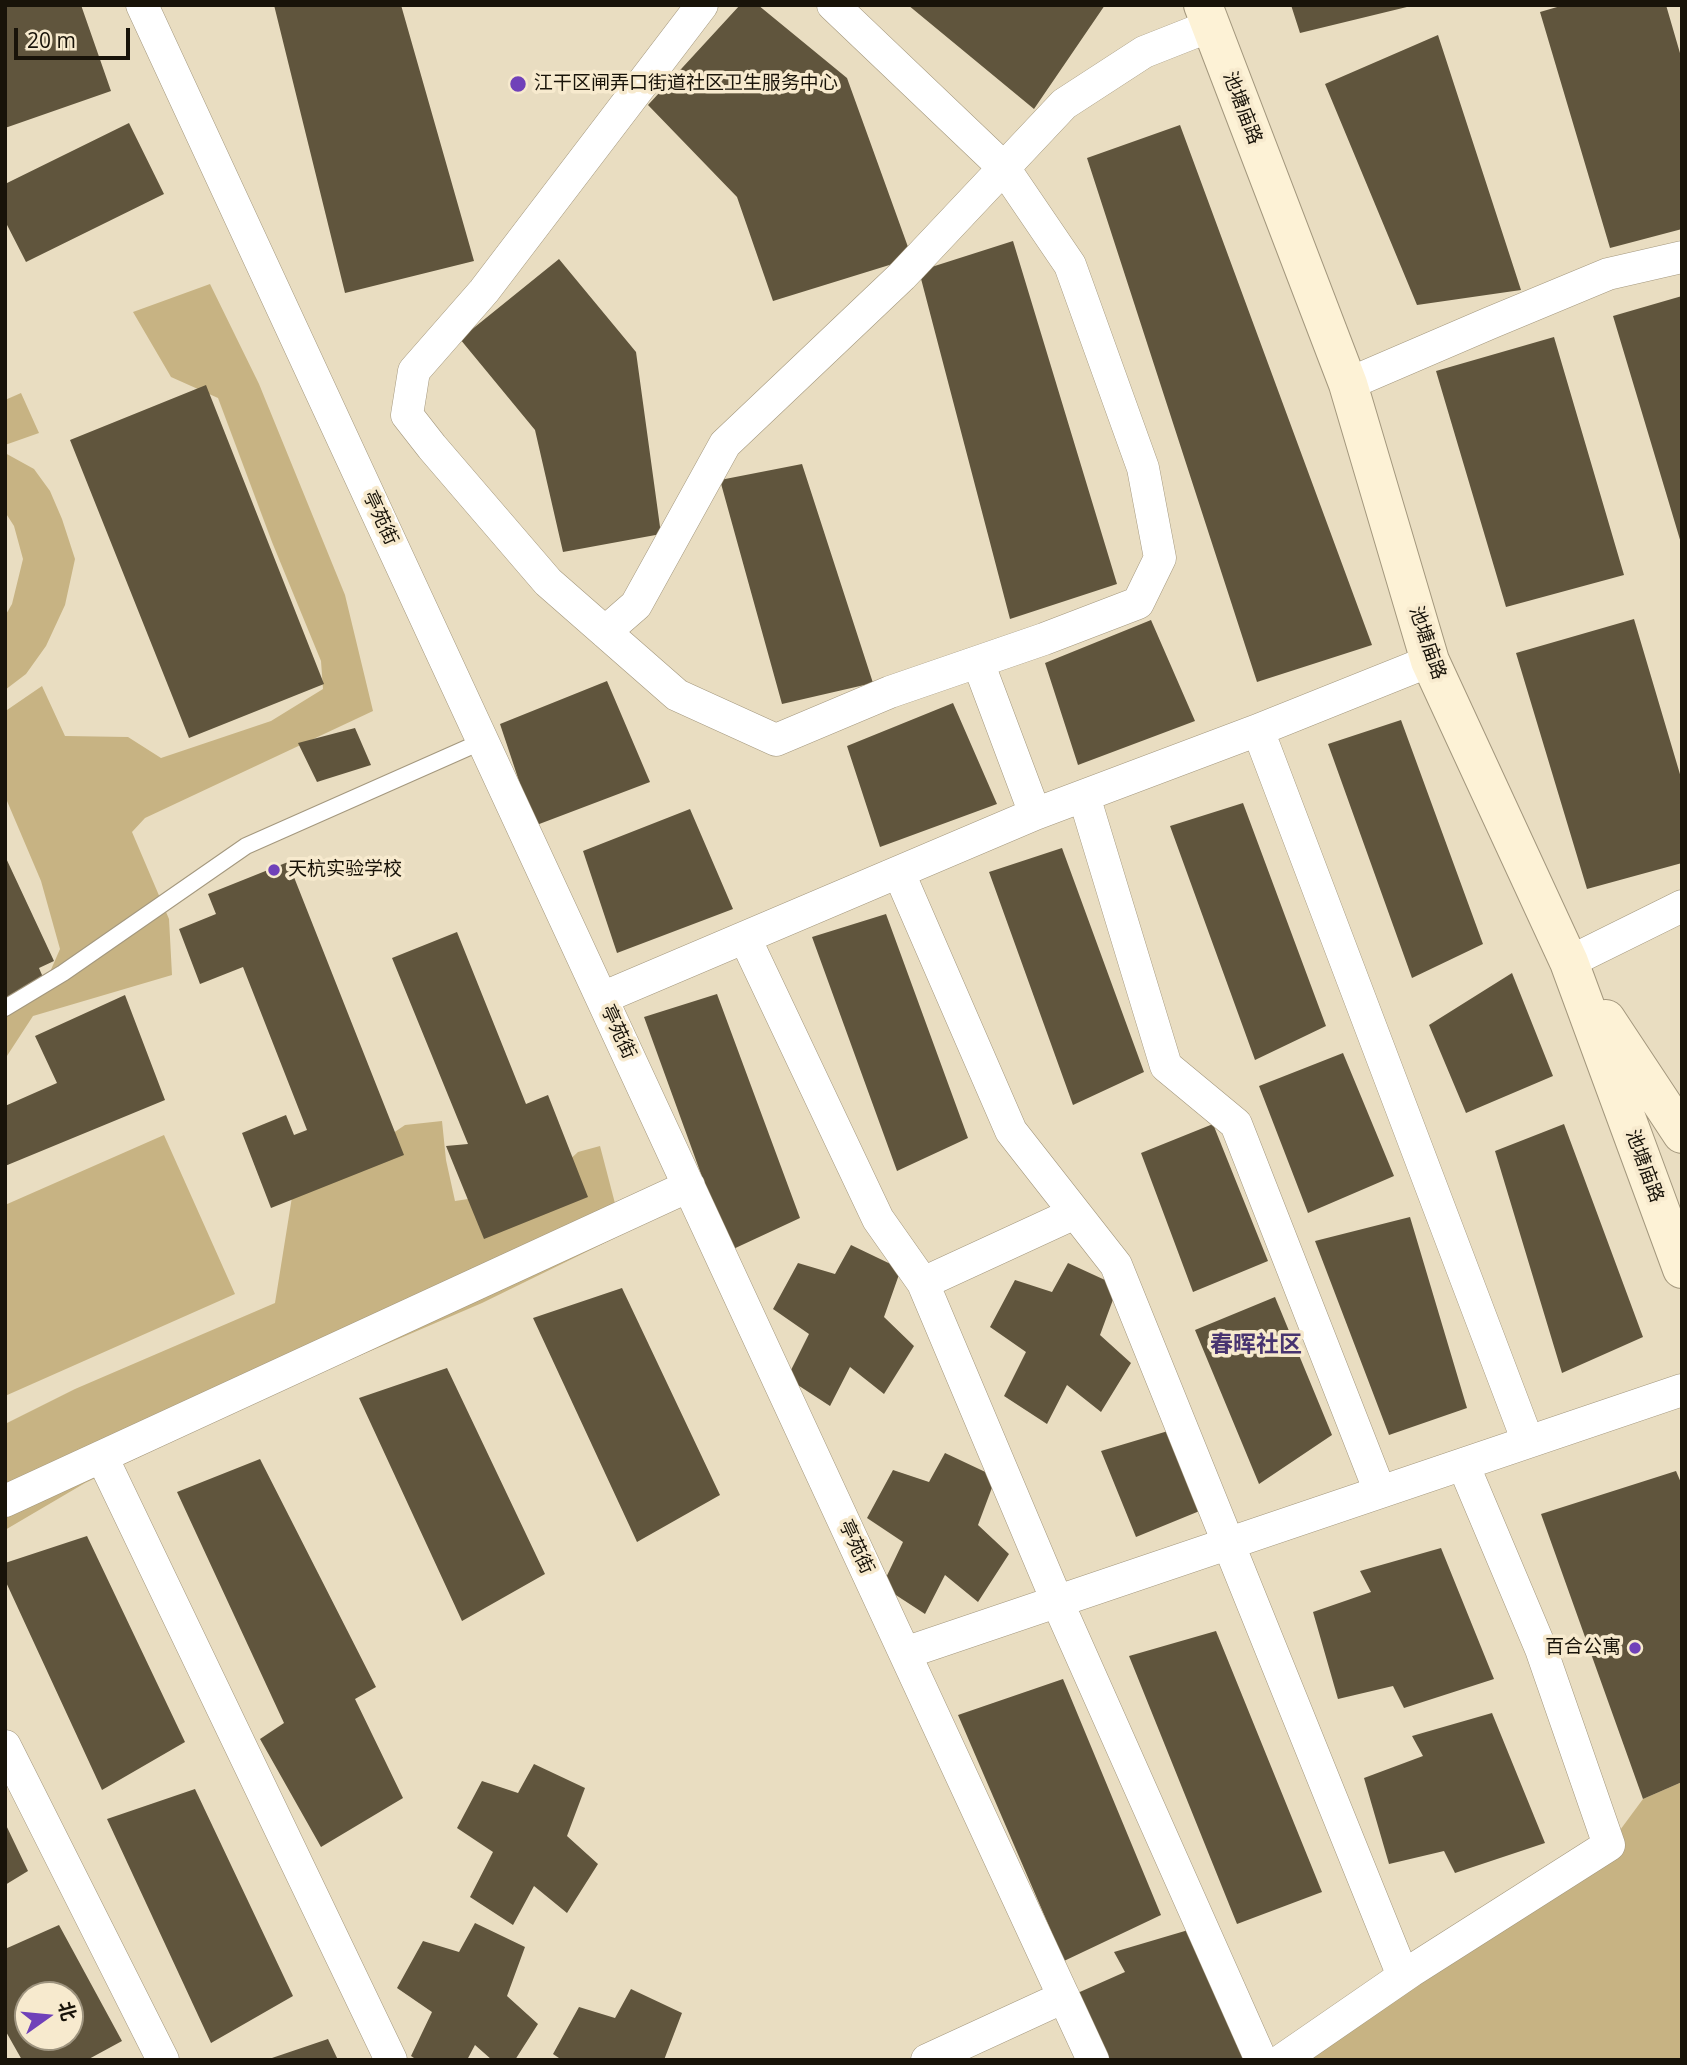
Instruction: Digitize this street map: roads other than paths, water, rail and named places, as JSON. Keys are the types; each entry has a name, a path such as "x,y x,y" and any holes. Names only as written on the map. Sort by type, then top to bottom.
{"street":[{"name":"亭苑街","path":"142,5 1093,2060"},
{"path":"702,5 484,292 414,371 407,415 548,582 677,695 776,740 890,692 1138,603 1160,558 1143,468 1070,265 1004,169 833,5"},
{"path":"605,632 636,605 724,444 902,276 1065,104 1144,52 1207,15"},
{"name":"池塘庙路","path":"1207,15 1348,384 1430,661 1569,962 1682,1269"},
{"path":"1348,384 1608,274 1682,257"},
{"path":"602,998 1035,814 1258,730 1430,661"},
{"path":"978,662 1035,814"},
{"path":"1258,730 1528,1442"},
{"path":"1084,796 1166,1066 1236,1125 1380,1492"},
{"path":"899,873 1011,1132 1116,1265 1403,1976"},
{"path":"1682,906 1569,962 1682,1134"},
{"path":"745,937 878,1219 922,1283 1057,1601 1261,2060"},
{"path":"5,1501 689,1186"},
{"path":"922,1283 1075,1213"},
{"path":"905,1653 1682,1390"},
{"path":"102,1457 391,2060"},
{"path":"1282,2060 1403,1976 1609,1845 1541,1649 1463,1464"},
{"path":"5,1746 163,2060"},
{"path":"927,2060 1064,1997"}],"lane":[{"path":"5,1008 63,973 246,846 483,741"}],"place":[{"name":"江干区闸弄口街道社区卫生服务中心","path":"518,84"},
{"name":"天杭实验学校","path":"274,870"},
{"name":"百合公寓","path":"1635,1648"}],"district":[{"name":"春晖社区","path":"1256,1345"}]}
